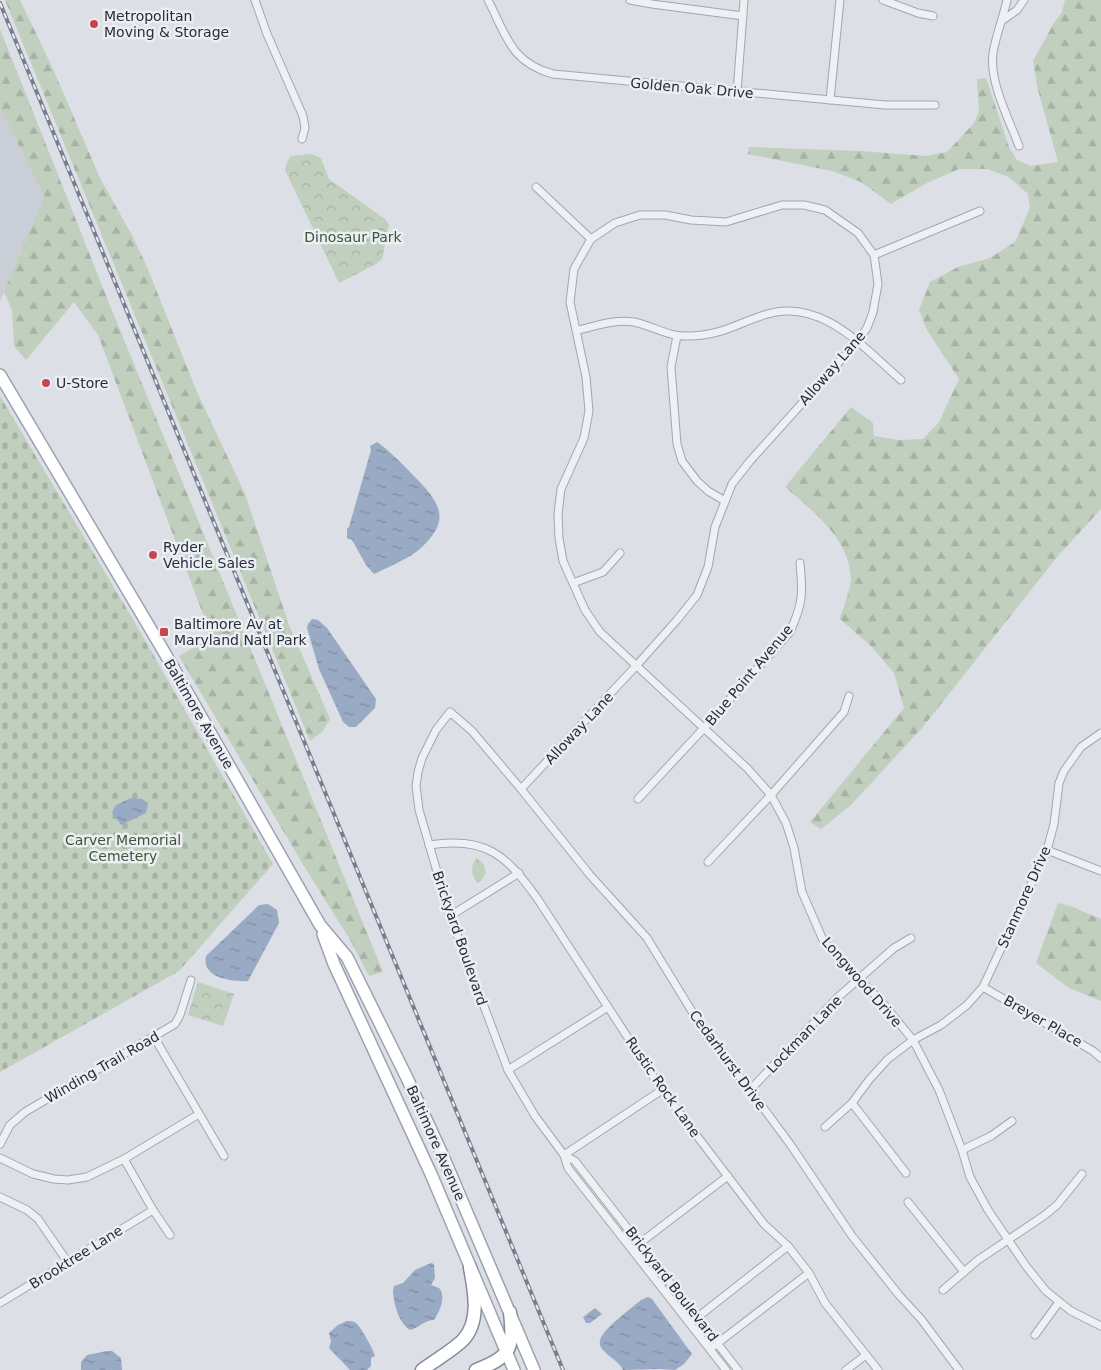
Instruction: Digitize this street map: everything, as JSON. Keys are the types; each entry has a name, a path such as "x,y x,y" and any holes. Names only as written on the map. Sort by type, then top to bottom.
{"highway":[{"path":"422,1370 461,1341 469,1330 474,1313 474,1295 470,1268"},
{"path":"476,1370 492,1364 507,1353 512,1338 510,1312"}],"main road":[{"name":"Baltimore Avenue","path":"0,375 163,650 320,925 334,964 431,1174 514,1370"},
{"name":"Baltimore Avenue","path":"320,925 347,957 407,1078 442,1154 534,1370"}],"street":[{"path":"255,0 267,34 303,116 305,128 302,139"},
{"name":"Golden Oak Drive","path":"488,0 514,51 527,64 543,72 593,79 830,100 908,106 935,105"},
{"path":"630,0 743,16"},
{"path":"737,92 744,0"},
{"path":"830,100 840,0"},
{"path":"883,0 932,16"},
{"path":"1007,0 993,53 994,70 1003,105 1019,146"},
{"path":"1002,20 1017,10 1024,0"},
{"path":"536,187 592,239"},
{"name":"Alloway Lane","path":"521,789 636,666 697,595 708,567 715,527 732,484 750,461 857,342 867,328 874,312 878,284 874,255 858,233 826,210 804,205 782,205 726,222 691,220 665,215 640,215 615,223 592,239 574,269 570,302 578,330 586,377 589,411 584,438 561,489 558,514 559,538 564,561 585,610 600,632 636,666"},
{"path":"874,255 980,211"},
{"path":"578,330 613,322 633,322 676,336 703,336 725,331 748,320 770,313 800,311 822,317 839,327 901,380"},
{"path":"676,336 672,367 677,444 682,461 697,481 708,491 725,501"},
{"path":"573,583 603,572 620,553"},
{"name":"Blue Point Avenue","path":"638,799 790,632 799,613 803,593 800,563"},
{"name":"Longwood Drive","path":"636,666 747,768 770,795 786,823 794,848 802,892 823,940 835,955 881,1001 912,1040 939,1090 962,1150 970,1177 988,1210 1038,1281 1059,1302 1101,1326"},
{"path":"708,862 844,712 849,696"},
{"name":"Cedarhurst Drive","path":"450,712 472,731 590,875 647,938 707,1036 794,1150 852,1236 899,1295 921,1319 959,1370"},
{"name":"Brickyard Boulevard","path":"450,712 426,747 418,772 416,796 450,916 508,1070 535,1116 564,1155 568,1168 726,1370"},
{"name":"Stanmore Drive","path":"825,1126 852,1103 888,1059 912,1040 941,1025 967,1005 983,987 1047,850 1054,824 1059,783 1064,771 1082,747 1101,734"},
{"name":"Rustic Rock Lane","path":"429,845 451,842 480,846 506,861 519,873 538,898 662,1090 764,1224 788,1246 809,1273 825,1303 878,1370"},
{"path":"1047,850 1101,871"},
{"path":"450,916 519,873"},
{"name":"Lockman Lane","path":"750,1090 837,998 894,948 911,938"},
{"name":"Winding Trail Road","path":"0,1144 10,1125 25,1112 174,1024 180,1014 191,980"},
{"name":"Breyer Place","path":"983,987 1093,1051 1101,1058"},
{"path":"508,1070 608,1007"},
{"path":"154,1037 224,1156"},
{"path":"564,1155 662,1090"},
{"path":"852,1103 906,1173"},
{"path":"0,1158 33,1174 54,1179 68,1180 87,1177 124,1159 199,1114"},
{"path":"962,1150 991,1136 1012,1121"},
{"name":"Brickyard Boulevard","path":"564,1155 575,1161 738,1370"},
{"path":"124,1159 153,1210 170,1235"},
{"path":"943,1290 978,1260 1057,1205 1082,1174"},
{"path":"632,1249 728,1176"},
{"path":"0,1197 27,1210 38,1219 68,1261"},
{"path":"908,1202 964,1272"},
{"name":"Brooktree Lane","path":"0,1303 153,1210"},
{"path":"690,1323 788,1246"},
{"path":"710,1349 809,1273"},
{"path":"1035,1335 1059,1302"},
{"path":"846,1370 866,1355"}],"shaded area":[{"path":"0,108 44,196 0,302"}],"green space":[{"path":"5,0 20,0 53,69 100,178 133,237 147,267 197,392 245,494 289,625 330,719 323,731 310,741"},
{"path":"1065,0 1101,0 1101,509 1057,557 922,728 851,805 821,829 810,822 904,708 894,673 872,647 840,619 851,582 849,564 844,550 828,526 785,487 851,407 873,423 874,436 899,440 923,439 939,422 959,379 927,330 919,310 930,282 958,267 990,258 1015,242 1030,208 1028,194 1009,177 987,169 959,169 927,183 891,204 861,182 832,171 748,154 749,147 860,151 925,156 947,152 974,123 979,112 977,79 986,78 1009,147 1017,160 1031,166 1058,162 1038,90 1033,61 1062,12"},
{"path":"0,29 109,303 383,972 369,976 349,938 179,656 205,641 209,630 98,335 74,302 26,360 14,346 12,310 4,292 44,196 0,108"},
{"name":"Dinosaur Park","path":"312,154 321,158 329,179 385,219 389,225 382,259 339,283 285,170 291,156"},
{"name":"Carver Memorial Cemetery","path":"0,396 131,616 273,864 179,971 0,1072"},
{"path":"476,858 483,863 486,870 484,877 477,883 472,871"},
{"path":"1058,903 1101,919 1101,1001 1069,988 1036,963"},
{"path":"198,982 234,994 223,1026 188,1015"}],"water":[{"path":"377,442 423,485 439,510 439,518 432,537 422,547 412,555 374,574 366,565 352,540 347,538 347,529 371,450 370,446"},
{"path":"312,619 318,620 327,628 376,699 375,708 356,727 349,727 343,722 319,669 307,628"},
{"path":"131,798 142,799 148,803 146,813 121,825 112,812 116,805"},
{"path":"268,904 277,910 279,923 248,981 234,981 213,974 208,969 206,956 259,905"},
{"path":"431,1263 434,1264 435,1278 431,1285 439,1288 441,1291 441,1304 434,1320 427,1321 410,1330 402,1322 397,1312 393,1291 394,1286 403,1283 415,1270"},
{"path":"648,1297 652,1299 692,1354 684,1364 675,1370 623,1370 600,1345 602,1336 611,1325 641,1300"},
{"path":"595,1308 602,1314 590,1323 586,1323 583,1317"},
{"path":"347,1321 358,1325 374,1353 375,1356 371,1358 371,1366 367,1370 350,1370 329,1348 331,1341 329,1333 338,1325"},
{"path":"112,1351 121,1358 122,1370 81,1370 81,1362 87,1355"}],"railway":[{"path":"0,3 563,1370"}],"place":[{"name":"Metropolitan Moving & Storage","path":"94,24"},
{"name":"U-Store","path":"46,383"},
{"name":"Ryder Vehicle Sales","path":"153,555"},
{"name":"Baltimore Av at Maryland Natl Park","path":"164,632"}]}
